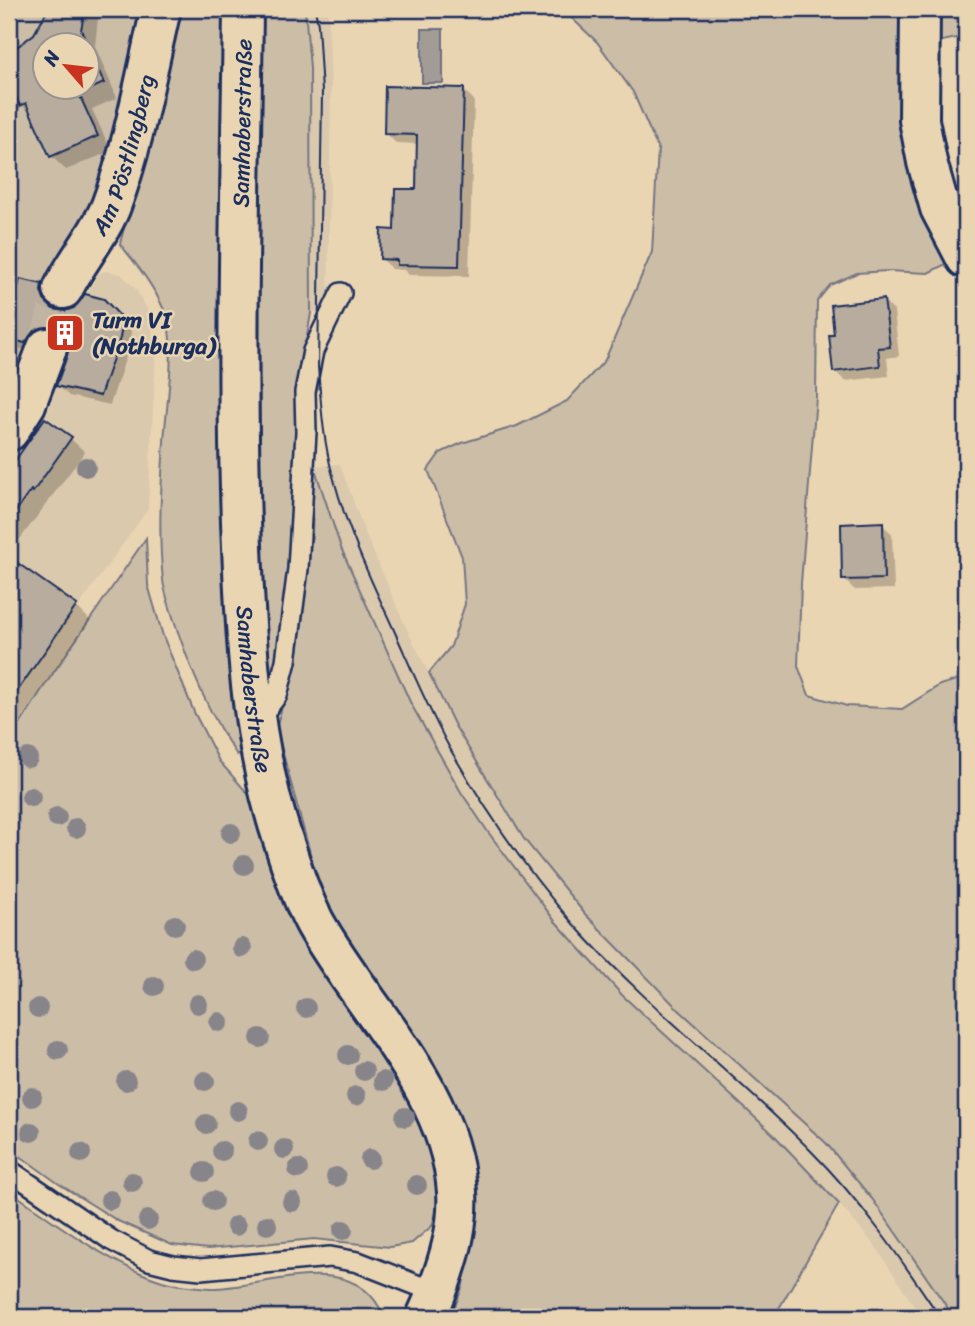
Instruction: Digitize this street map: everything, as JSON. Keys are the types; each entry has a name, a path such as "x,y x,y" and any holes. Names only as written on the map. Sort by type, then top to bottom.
{"street":[{"name":"Am Pöstlingberg","path":"63,289 111,207 124,166 160,9"},
{"name":"Samhaberstraße","path":"243,9 238,433 246,638 256,712 279,828 313,920 407,1060 450,1149 457,1193 455,1229 431,1305"},
{"path":"920,9 919,120 940,208 966,258"},
{"path":"14,409 47,348"}],"lane":[{"path":"256,712 268,707 277,695 286,661 298,569 306,432 305,392 313,351 341,293"},
{"path":"9,1170 111,1240 149,1260 201,1269 330,1257 358,1262 431,1305"}],"shaded area":[{"path":"9,9 146,9 105,173 87,214 57,266 28,357 9,367 9,255 17,222 14,172 9,157"},
{"path":"178,9 228,9 242,752 237,755 216,722 199,686 164,588 160,511 171,357 168,324 160,301 145,276 120,244"},
{"path":"257,9 305,9 310,68 311,313 299,384 289,612 270,691 261,571"},
{"path":"305,9 328,9 331,86 328,310 311,313 310,68"},
{"path":"562,9 908,9 950,262 928,273 857,273 830,285 817,301 816,397 801,583 798,666 809,695 847,706 902,709 940,685 966,677 966,1317 954,1317 873,1200 826,1143 678,1009 585,914 524,839 455,726 429,673 451,646 465,604 462,557 428,470 440,453 462,443 517,426 567,401 605,360 652,252 658,149 633,92 597,42"},
{"path":"930,9 966,9 966,36 933,43"},
{"path":"422,29 443,29 443,83 422,83"},
{"path":"106,271 121,274 136,289 149,312 156,353 148,509 9,704 9,470 39,429 50,406 77,311 99,273"},
{"path":"340,464 363,528 405,625 455,726 524,839 585,914 678,1009 826,1143 873,1200 954,1317 921,1317 876,1247 839,1204 773,1134 622,995 555,921 488,832 461,792 411,704 341,548 314,466"},
{"path":"314,466 341,548 411,704 461,792 488,832 555,921 622,995 773,1134 839,1204 774,1317 451,1317 463,1285 473,1220 319,886 276,728 298,651 312,534"},
{"path":"146,538 148,585 163,636 194,712 219,761 252,798 390,1065 421,1119 437,1169 439,1203 432,1226 412,1243 390,1247 314,1239 208,1249 172,1245 118,1221 9,1148 9,742"},
{"path":"9,1190 88,1245 154,1278 174,1284 212,1288 283,1278 332,1277 353,1283 371,1295 384,1317 9,1317"}],"building":[{"path":"48,9 85,9 82,32 35,32"},
{"path":"32,36 32,102 83,102 98,136 50,157 26,103 20,106 9,81 9,53"},
{"path":"385,86 464,88 459,266 397,265 397,260 380,259 381,229 394,230 395,189 416,189 417,135 384,134"},
{"name":"Turm VI (Nothburga)","path":"20,279 42,284 44,300 53,309 65,311 74,308 85,294 104,299 120,316 120,338 100,396 56,386 69,345 64,335 55,328 44,326 34,331 25,343 9,339 9,327"},
{"path":"884,299 890,347 878,348 880,366 833,372 829,335 834,335 831,305"},
{"path":"45,418 72,437 9,521 9,469"},
{"path":"883,522 884,579 842,580 841,524"},
{"path":"9,557 77,605 9,703"}],"tunnel":[{"path":"47,348 63,289"}],"tram line":[{"path":"315,9 322,92 318,367 327,449 352,535 429,708 480,799 525,865 558,906 603,956 829,1170 880,1231 940,1317"}],"place":[{"name":"Turm VI (Nothburga)","path":"65,333"}]}
